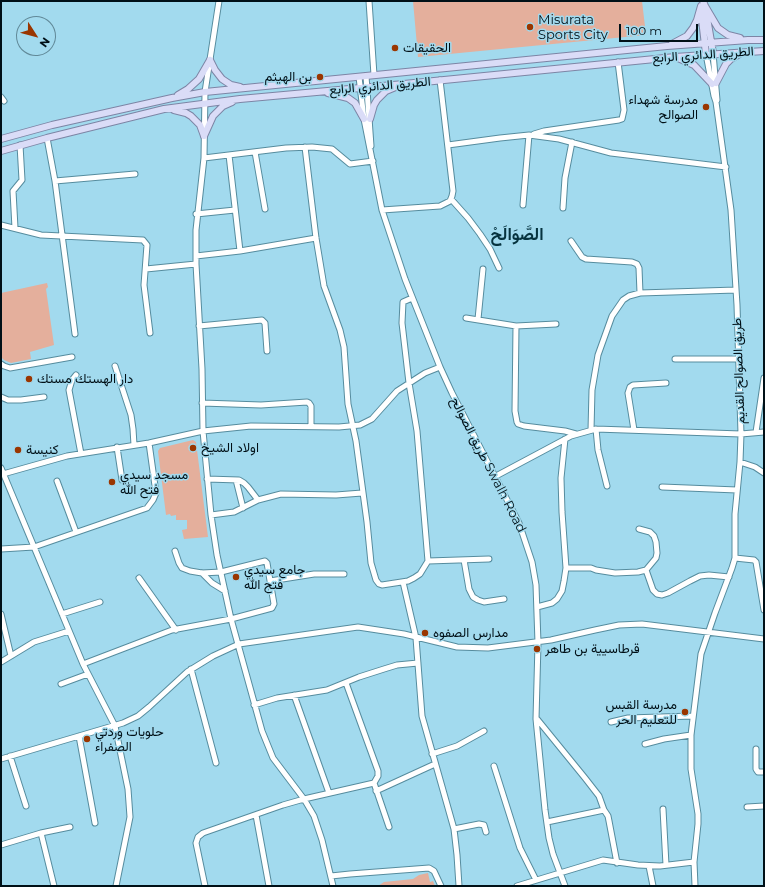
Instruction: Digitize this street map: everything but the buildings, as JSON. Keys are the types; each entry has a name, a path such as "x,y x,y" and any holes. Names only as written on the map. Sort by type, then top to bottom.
{"main road":[{"path":"703,4 714,22 723,32 748,40"},
{"path":"667,46 687,36 697,20 703,4"},
{"name":"طريق الصوالح القديم","path":"703,4 708,43 706,54"},
{"name":"الطريق الدائري الرابع","path":"1,139 25,132 172,98 205,92 667,46 764,40"},
{"name":"طريق الصوالح القديم","path":"708,43 713,53"},
{"name":"الطريق الدائري الرابع","path":"1,151 164,109 240,99 713,53 764,51"},
{"path":"675,57 694,65 714,84 726,64 743,52"},
{"path":"210,60 222,79 231,85 244,88"},
{"path":"172,98 188,89 199,79 210,60"},
{"path":"312,92 328,93 348,98 355,103 367,119 374,105 382,95 393,88 404,84"},
{"path":"204,136 210,122 218,110 240,99"},
{"path":"164,109 180,111 191,116 200,125 204,136"}],"street":[{"path":"219,1 205,92 204,158 196,214 196,264 203,431 211,515 231,619 262,731 273,758 304,799 314,816 333,886"},
{"path":"369,1 374,76"},
{"name":"طريق الصوالح القديم","path":"713,53 714,84"},
{"name":"طريق الصوالح القديم","path":"496,476 565,439 576,434 593,430 741,434 732,210 716,102 717,96 706,54"},
{"path":"448,145 529,135 544,131 622,119 624,110 618,62"},
{"name":"طريق الصوالح Swalh Road","path":"366,76 364,87 368,142 371,149 382,210 392,243 412,298 440,366 519,523 532,562 536,585 538,642 536,719 546,822 559,873 565,886"},
{"name":"طريق الصوالح Swalh Road","path":"359,77 364,87"},
{"path":"382,210 440,206 446,204 451,199 453,191 440,80"},
{"path":"529,135 559,139 611,153 726,167"},
{"path":"523,205 529,135"},
{"path":"47,138 55,181 75,334"},
{"path":"563,208 565,178 572,142"},
{"path":"15,228 13,191 22,180 20,146"},
{"path":"204,158 304,147 328,148 350,164 373,161"},
{"path":"304,147 324,286 340,330 344,347 348,404 353,426 371,563 376,580 382,585 403,582 414,578 420,574 428,561 417,430 409,383 402,323 402,302 412,298"},
{"path":"255,152 265,209"},
{"path":"229,155 240,251"},
{"path":"55,181 134,174"},
{"path":"451,199 480,234 490,249 499,268"},
{"path":"196,214 235,210"},
{"path":"1,225 41,235 143,240 147,245 144,285 150,333"},
{"path":"196,256 240,251 316,238"},
{"path":"571,241 582,257 586,259 632,262 637,264 639,268 640,293"},
{"path":"146,269 196,264"},
{"path":"478,319 483,269"},
{"path":"607,486 593,430 592,390 600,347 609,324 618,307 629,296 640,293 736,290"},
{"path":"466,318 516,326 556,324"},
{"path":"199,326 262,320 265,323 267,351"},
{"path":"516,326 515,411 518,424 524,426 565,430 576,434"},
{"path":"1,364 10,368 72,357"},
{"path":"675,359 738,359"},
{"path":"115,366 130,415 134,445"},
{"path":"3,474 67,456 149,443 203,431 251,426 353,426 366,423 372,419 397,391 440,366"},
{"path":"76,375 72,380 69,390 81,454"},
{"path":"756,432 764,378"},
{"path":"634,430 628,393 630,387 633,385 666,383"},
{"path":"1,397 8,400 44,397"},
{"path":"202,403 261,404 307,402 311,406 311,426"},
{"path":"695,886 694,862 698,824 696,798 691,769 691,735 701,654 735,558 735,514 741,434 764,432"},
{"path":"537,607 552,603 558,599 562,591 566,568 561,496 561,478 565,439"},
{"path":"1,549 34,547 147,508 151,504 156,493 149,443"},
{"path":"117,447 122,480"},
{"path":"740,462 755,467 764,473"},
{"path":"1,468 82,664 114,726 128,789 130,817 116,886"},
{"path":"207,479 236,480 244,482 258,500"},
{"path":"236,480 243,508"},
{"path":"57,481 76,532"},
{"path":"662,487 737,490"},
{"path":"211,515 234,512 258,500 281,494 336,495 362,493"},
{"path":"566,568 591,568 615,573 638,572 646,570 656,558 656,542 654,536 650,532 639,529"},
{"path":"82,664 176,630 231,619 272,608 274,604 267,562 265,561 221,572 202,573 182,568 175,551"},
{"path":"735,558 756,561 764,610"},
{"path":"428,561 489,559"},
{"path":"464,560 469,589 473,597 484,602 504,599"},
{"path":"646,570 653,590 657,594 662,595 700,576 709,575 729,577"},
{"path":"202,573 212,583 225,591"},
{"path":"270,581 314,574 344,574"},
{"path":"139,578 176,630"},
{"path":"403,582 416,638 422,716 454,829 458,855 459,886"},
{"path":"62,614 100,602"},
{"path":"1,614 10,656"},
{"path":"1,759 114,726 138,716 191,669 213,656 239,644 358,627 381,630 472,649 538,642 619,625 642,624 764,639"},
{"path":"1,662 34,642 68,630"},
{"path":"254,706 277,698 327,690 359,677 397,665 418,663"},
{"path":"191,669 216,763"},
{"path":"61,684 88,674"},
{"path":"346,683 378,772 378,776 374,783 389,827"},
{"path":"294,695 329,793"},
{"path":"611,722 628,718 693,716"},
{"path":"536,719 586,778 599,796 608,816 616,862"},
{"path":"432,754 457,746 484,731"},
{"path":"645,744 664,739 691,735"},
{"path":"79,736 95,823"},
{"path":"756,749 756,769 758,772 764,772"},
{"path":"10,756 26,806"},
{"path":"376,791 435,764"},
{"path":"494,766 520,848 536,880"},
{"path":"205,886 196,843 198,837 203,833 214,828 304,799 374,783"},
{"path":"747,807 764,806"},
{"path":"663,809 666,865"},
{"path":"546,822 604,810"},
{"path":"256,815 268,886"},
{"path":"454,829 484,824 486,832"},
{"path":"1,845 41,833 70,827"},
{"path":"41,833 54,886"},
{"path":"518,886 603,860 649,866 694,862"},
{"path":"649,866 653,886"},
{"path":"331,876 429,868 434,871 441,886"}],"shaded area":[{"name":"Misurata Sports City","path":"413,1 642,1 646,35 418,57"},
{"path":"47,283 48,287 46,289 54,345 30,352 31,359 11,363 4,360 1,357 1,293"},
{"path":"193,440 196,442 208,537 184,539 182,530 187,529 187,520 176,520 176,515 166,515 158,451 160,448"},
{"path":"428,873 430,882 433,881 435,886 378,886 384,882 413,879 419,875"}],"place":[{"name":"Misurata Sports City","path":"530,27"},
{"name":"الحقيقات","path":"395,48"},
{"name":"بن الهيثم","path":"320,77"},
{"name":"مدرسة شهداء الصوالح","path":"706,107"},
{"name":"دار الهستك مستك","path":"29,379"},
{"name":"اولاد الشيخ","path":"193,448"},
{"name":"كنيسة","path":"18,450"},
{"name":"مسجد سيدي فتح الله","path":"112,482"},
{"name":"جامع سيدي فتح الله","path":"236,577"},
{"name":"مدارس الصفوه","path":"425,633"},
{"name":"قرطاسيية بن طاهر","path":"537,649"},
{"name":"مدرسة القبس للتعليم الحر","path":"685,712"},
{"name":"حلويات وردتي الصفراء","path":"87,739"}],"district":[{"name":"الصَّوَالَحْ","path":"517,235"}]}
